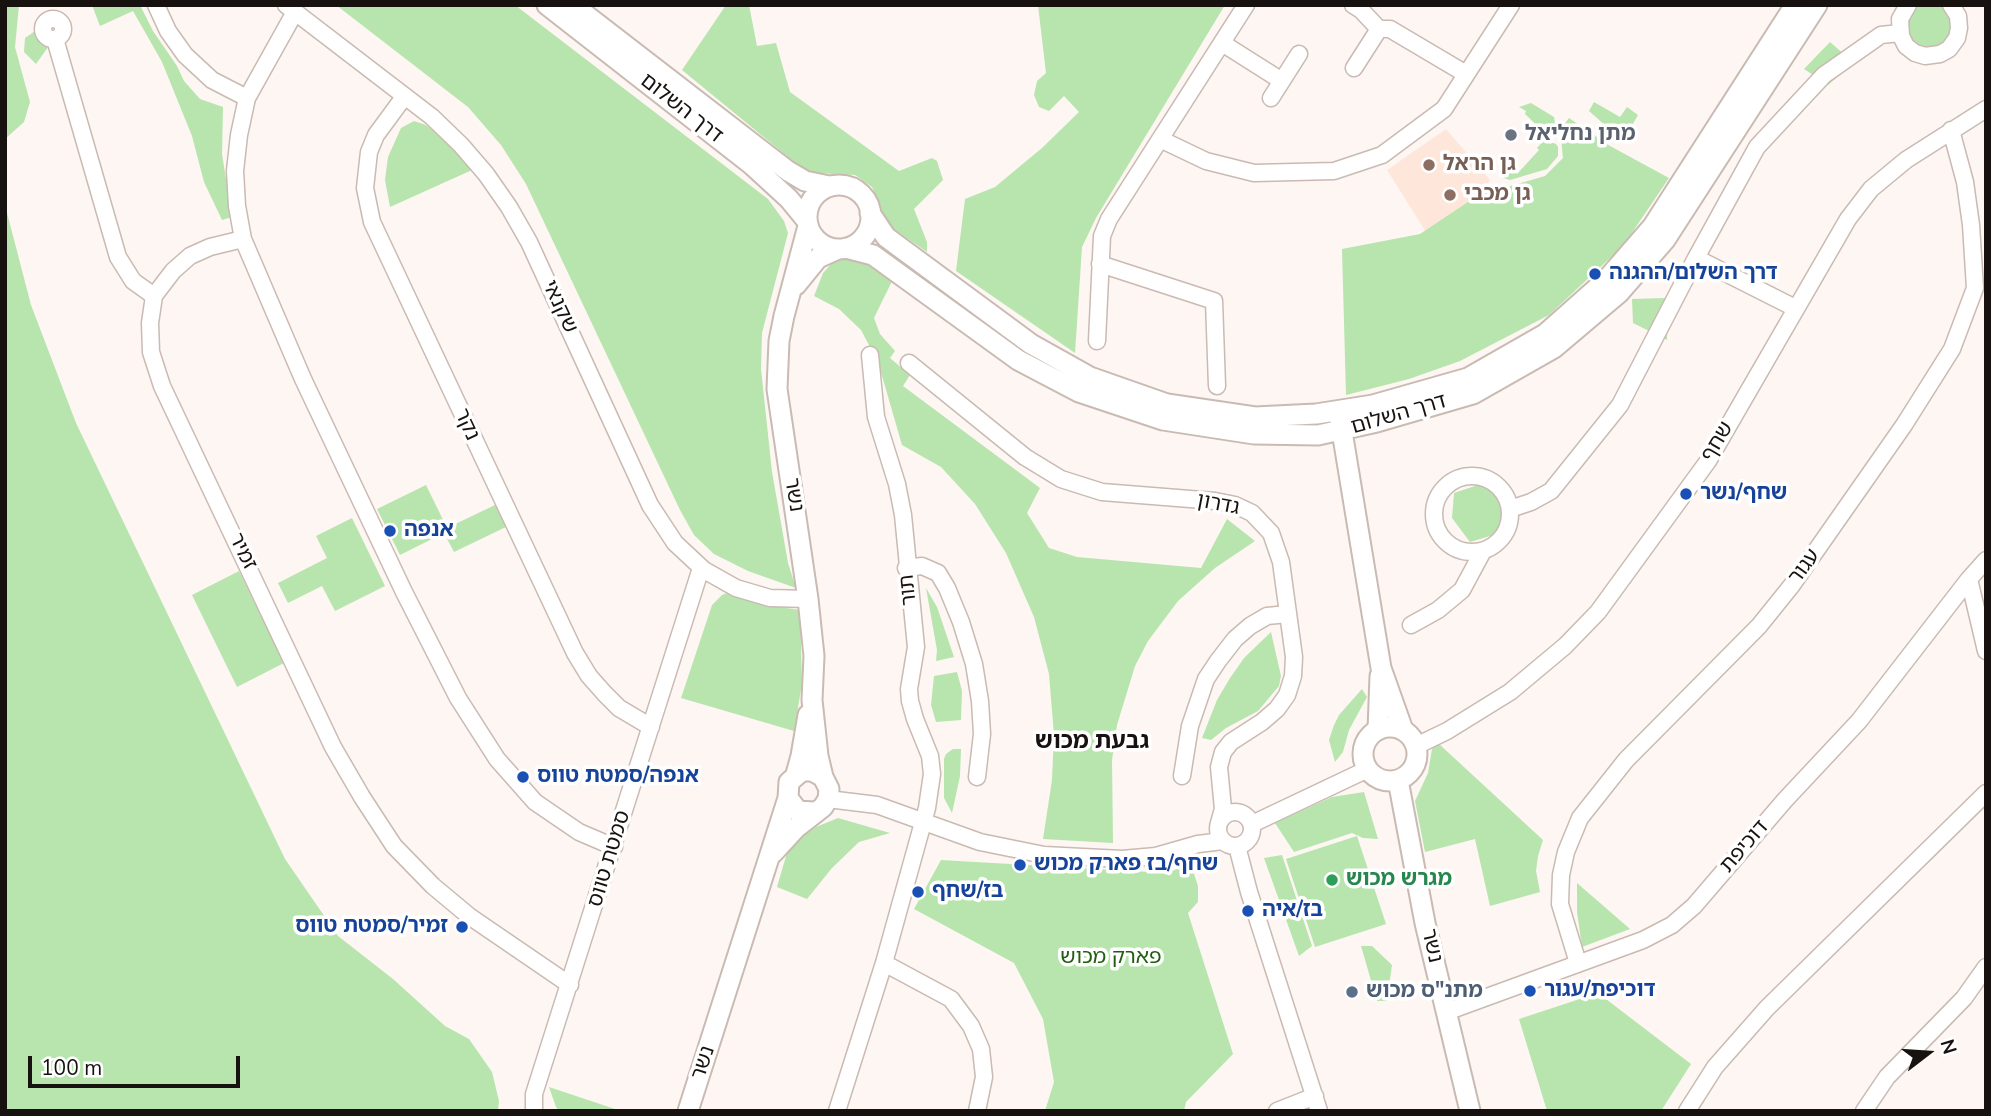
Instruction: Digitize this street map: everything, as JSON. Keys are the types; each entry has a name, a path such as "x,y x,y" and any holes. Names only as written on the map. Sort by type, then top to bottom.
{"street":[{"path":"156,5 168,31 185,55 212,80 247,98"},
{"name":"דרך השלום","path":"547,5 752,165 789,198 808,224"},
{"name":"דרך השלום","path":"572,5 788,171 805,181 829,186"},
{"path":"1097,341 1102,236 1108,219 1246,5"},
{"path":"1353,5 1378,29 1390,29 1466,74"},
{"path":"1160,139 1206,161 1254,173 1334,171 1382,155 1444,109 1511,5"},
{"name":"דרך השלום","path":"870,213 886,237 1031,344 1090,377 1167,404 1255,416 1315,414 1373,405 1468,378 1545,334 1607,279 1653,226 1795,5"},
{"name":"דרך השלום","path":"842,248 873,255 1018,360 1079,392 1163,420 1254,434 1318,435 1342,430 1473,394 1554,348 1619,293 1665,240 1817,5"},
{"path":"1908,5 1900,19 1900,33 1906,46 1925,56 1940,54 1955,43 1959,28 1958,16 1951,5"},
{"path":"291,9 247,98 239,135 235,171 237,206 243,239 303,379 399,582 458,698 497,759 535,802 579,832 614,846"},
{"name":"שקנאי","path":"291,9 432,117 486,174 509,207 538,261 650,505 675,543 701,568 719,580 752,594 770,598 808,599"},
{"path":"1353,68 1378,29"},
{"path":"1510,509 1551,491 1620,405 1757,147 1824,75 1881,35 1900,33"},
{"path":"55,39 118,257 134,281 154,296 173,271 190,256 210,247 243,239"},
{"path":"1222,43 1282,81"},
{"path":"1271,98 1299,54"},
{"name":"נקר","path":"404,97 376,135 369,152 365,188 372,222 575,653 604,694 620,708 651,727"},
{"name":"שחף","path":"1416,746 1447,731 1510,692 1565,646 1598,612 1708,461 1848,219 1871,188 1906,160 1986,108"},
{"name":"עגור","path":"1578,963 1560,904 1561,875 1566,852 1580,818 1626,760 1759,626 1792,585 1904,425 1952,349 1975,288 1965,182 1951,130"},
{"path":"844,185 858,191 865,198 870,223 857,243 842,248 820,242 808,224 810,202 816,194 829,186 844,185"},
{"name":"נשר","path":"808,224 779,341 777,389 808,599 814,656 812,700 823,777"},
{"name":"נשר","path":"792,292 818,258 842,248"},
{"path":"1696,258 1795,308"},
{"path":"1100,264 1214,301 1217,386"},
{"name":"זמיר","path":"154,296 150,323 151,352 162,386 334,747 362,797 394,846 433,886 469,916 570,985"},
{"name":"תור","path":"836,1111 884,963 931,791 932,765 910,701 909,689 916,647 901,505 876,417 870,355"},
{"name":"גדרון","path":"909,363 1025,457 1072,484 1113,494 1226,502 1252,513 1265,525 1275,542 1281,562 1294,663 1290,689 1283,702 1270,716 1231,742 1223,752 1219,767 1224,834 1249,892 1317,1104"},
{"path":"1338,411 1381,668 1403,730"},
{"path":"1477,476 1490,480 1502,491 1510,509 1510,519 1503,536 1495,545 1483,551 1466,552 1453,548 1441,538 1434,525 1433,508 1437,496 1448,483 1460,477 1477,476"},
{"path":"1411,625 1438,610 1462,590 1483,551"},
{"name":"דוכיפת","path":"1446,1012 1643,940 1672,925 1694,906 1859,721 1986,560"},
{"path":"906,568 922,566 938,573 961,622 974,664 980,701 982,734 977,777"},
{"name":"סמטת טווס","path":"534,1111 534,1094 701,568"},
{"path":"1969,579 1986,651"},
{"path":"1182,776 1190,726 1206,679 1235,639 1250,626 1267,616 1288,614"},
{"path":"1378,730 1381,668"},
{"name":"נשר","path":"796,774 812,700"},
{"path":"1391,727 1403,730 1416,746 1414,766 1406,776 1398,780 1381,779 1368,769 1364,757 1365,745 1378,730 1391,727"},
{"path":"1224,834 1229,812 1247,818 1368,769"},
{"path":"821,805 828,786 823,777 808,770 796,774 788,785 788,798 798,811 821,805 877,805 980,842 1044,855 1122,859 1156,856 1224,834 1249,840 1252,832 1247,818 1228,799 1222,788"},
{"name":"נשר","path":"1398,780 1425,923 1470,1111"},
{"path":"1687,1111 1715,1067 1767,1008 1986,793"},
{"name":"נשר","path":"688,1111 788,798"},
{"name":"נשר","path":"771,855 821,805"},
{"path":"884,963 951,999 971,1026 981,1048 984,1077 976,1111"},
{"path":"1864,1111 1887,1077 1965,998 1986,967"},
{"path":"1277,1111 1317,1104"}],"shaded area":[{"path":"1446,129 1490,180 1486,190 1474,200 1426,232 1387,170"}],"green space":[{"path":"5,5 19,5 15,47 30,102 24,122 5,139"},
{"path":"92,5 140,5 184,81 200,99 223,107 222,154 232,217 222,220 204,182 192,136 162,62 133,11 100,26"},
{"path":"336,5 515,5 768,199 784,221 788,233 762,333 761,369 772,472 788,563 796,588 748,571 714,554 694,535 526,184 501,145 468,107"},
{"path":"726,5 749,5 757,46 776,43 790,92 899,171 932,158 937,161 943,180 914,209 927,242 927,252 888,225 872,187 855,175 814,173 799,166 682,70"},
{"path":"1038,5 1225,5 1096,218 1082,247 1075,353 956,271 965,199 995,187 1042,148 1079,112 1064,96 1049,111 1039,107 1034,95 1037,81 1046,73"},
{"path":"1915,5 1943,5 1953,23 1949,42 1931,52 1915,47 1907,37 1905,22"},
{"path":"38,29 51,43 36,64 24,52 25,38"},
{"path":"1830,42 1854,63 1828,85 1804,69"},
{"path":"1594,102 1620,117 1627,107 1638,115 1623,141 1589,111"},
{"path":"1531,103 1554,117 1557,138 1545,133 1525,114 1526,111 1519,107"},
{"path":"1569,118 1610,146 1669,178 1623,246 1549,315 1460,361 1409,379 1346,395 1342,249 1420,234 1486,190 1500,189 1545,176 1563,158 1560,130"},
{"path":"414,121 426,125 440,136 472,170 390,207 385,180 388,157 401,128"},
{"path":"1544,140 1558,147 1558,156 1547,169 1510,180 1504,178 1501,172 1507,164 1517,174 1539,150 1537,148"},
{"path":"5,205 31,305 76,423 285,859 338,936 393,979 445,1026 469,1039 492,1072 499,1101 498,1111 5,1111"},
{"path":"843,257 859,258 893,279 874,318 880,334 895,351 890,358 910,375 903,386 1040,488 1027,513 1049,548 1077,557 1201,568 1227,519 1255,541 1215,568 1178,601 1148,641 1135,666 1117,725 1112,760 1113,843 1043,839 1052,780 1054,735 1049,674 1034,617 1006,553 975,504 941,467 902,445 878,362 861,330 839,309 814,296 823,273 833,262"},
{"path":"1666,298 1667,340 1633,323 1632,299"},
{"path":"1481,484 1497,496 1503,517 1500,533 1470,542 1452,518 1454,493"},
{"path":"426,485 447,528 497,504 508,526 454,552 444,533 400,555 377,509"},
{"path":"352,518 385,586 335,611 322,586 288,603 278,583 327,558 316,536"},
{"path":"239,571 284,663 237,687 192,595"},
{"path":"926,588 937,607 954,657 936,661 937,650"},
{"path":"732,591 760,604 800,610 802,684 794,731 681,698 712,605 722,595"},
{"path":"1271,632 1281,676 1279,686 1258,711 1226,728 1211,740 1202,738 1217,700 1230,678 1244,658"},
{"path":"957,672 962,691 961,720 936,722 931,705 934,676"},
{"path":"1362,689 1367,697 1349,730 1343,752 1335,762 1329,740 1334,725 1339,715"},
{"path":"1438,743 1543,840 1536,871 1540,892 1490,906 1475,839 1425,852 1415,801 1428,773 1432,749"},
{"path":"953,749 961,749 960,776 952,813 944,798 944,759"},
{"path":"1364,792 1378,839 1363,838 1352,833 1294,852 1275,823 1332,797"},
{"path":"838,818 890,833 859,842 832,868 807,899 777,887 789,846 816,827"},
{"name":"מגרש מכוש","path":"1357,836 1386,924 1315,947 1286,859"},
{"path":"1282,855 1312,946 1299,956 1264,858"},
{"name":"פארק מכוש","path":"941,860 1167,873 1182,867 1193,871 1198,886 1198,902 1188,913 1233,1054 1186,1102 1184,1111 1045,1111 1054,1082 1043,1019 1014,963 914,909"},
{"path":"1577,883 1630,929 1582,947 1577,912"},
{"path":"1361,946 1372,946 1392,965 1387,1001 1377,1001"},
{"path":"1598,993 1691,1064 1661,1111 1547,1111 1519,1019"},
{"path":"549,1087 621,1111 559,1111"}],"place":[{"name":"מתן נחליאל","path":"1511,135"},
{"name":"גן הראל","path":"1429,165"},
{"name":"גן מכבי","path":"1450,195"},
{"name":"דרך השלום/ההגנה","path":"1595,274"},
{"name":"שחף/נשר","path":"1686,494"},
{"name":"אנפה","path":"390,531"},
{"name":"אנפה/סמטת טווס","path":"523,777"},
{"name":"שחף/בז פארק מכוש","path":"1020,865"},
{"name":"מגרש מכוש","path":"1332,880"},
{"name":"בז/שחף","path":"918,892"},
{"name":"בז/איה","path":"1248,911"},
{"name":"זמיר/סמטת טווס","path":"462,927"},
{"name":"דוכיפת/עגור","path":"1530,991"},
{"name":"מתנ\"ס מכוש","path":"1352,992"}],"district":[{"name":"גבעת מכוש","path":"1092,742"}]}
